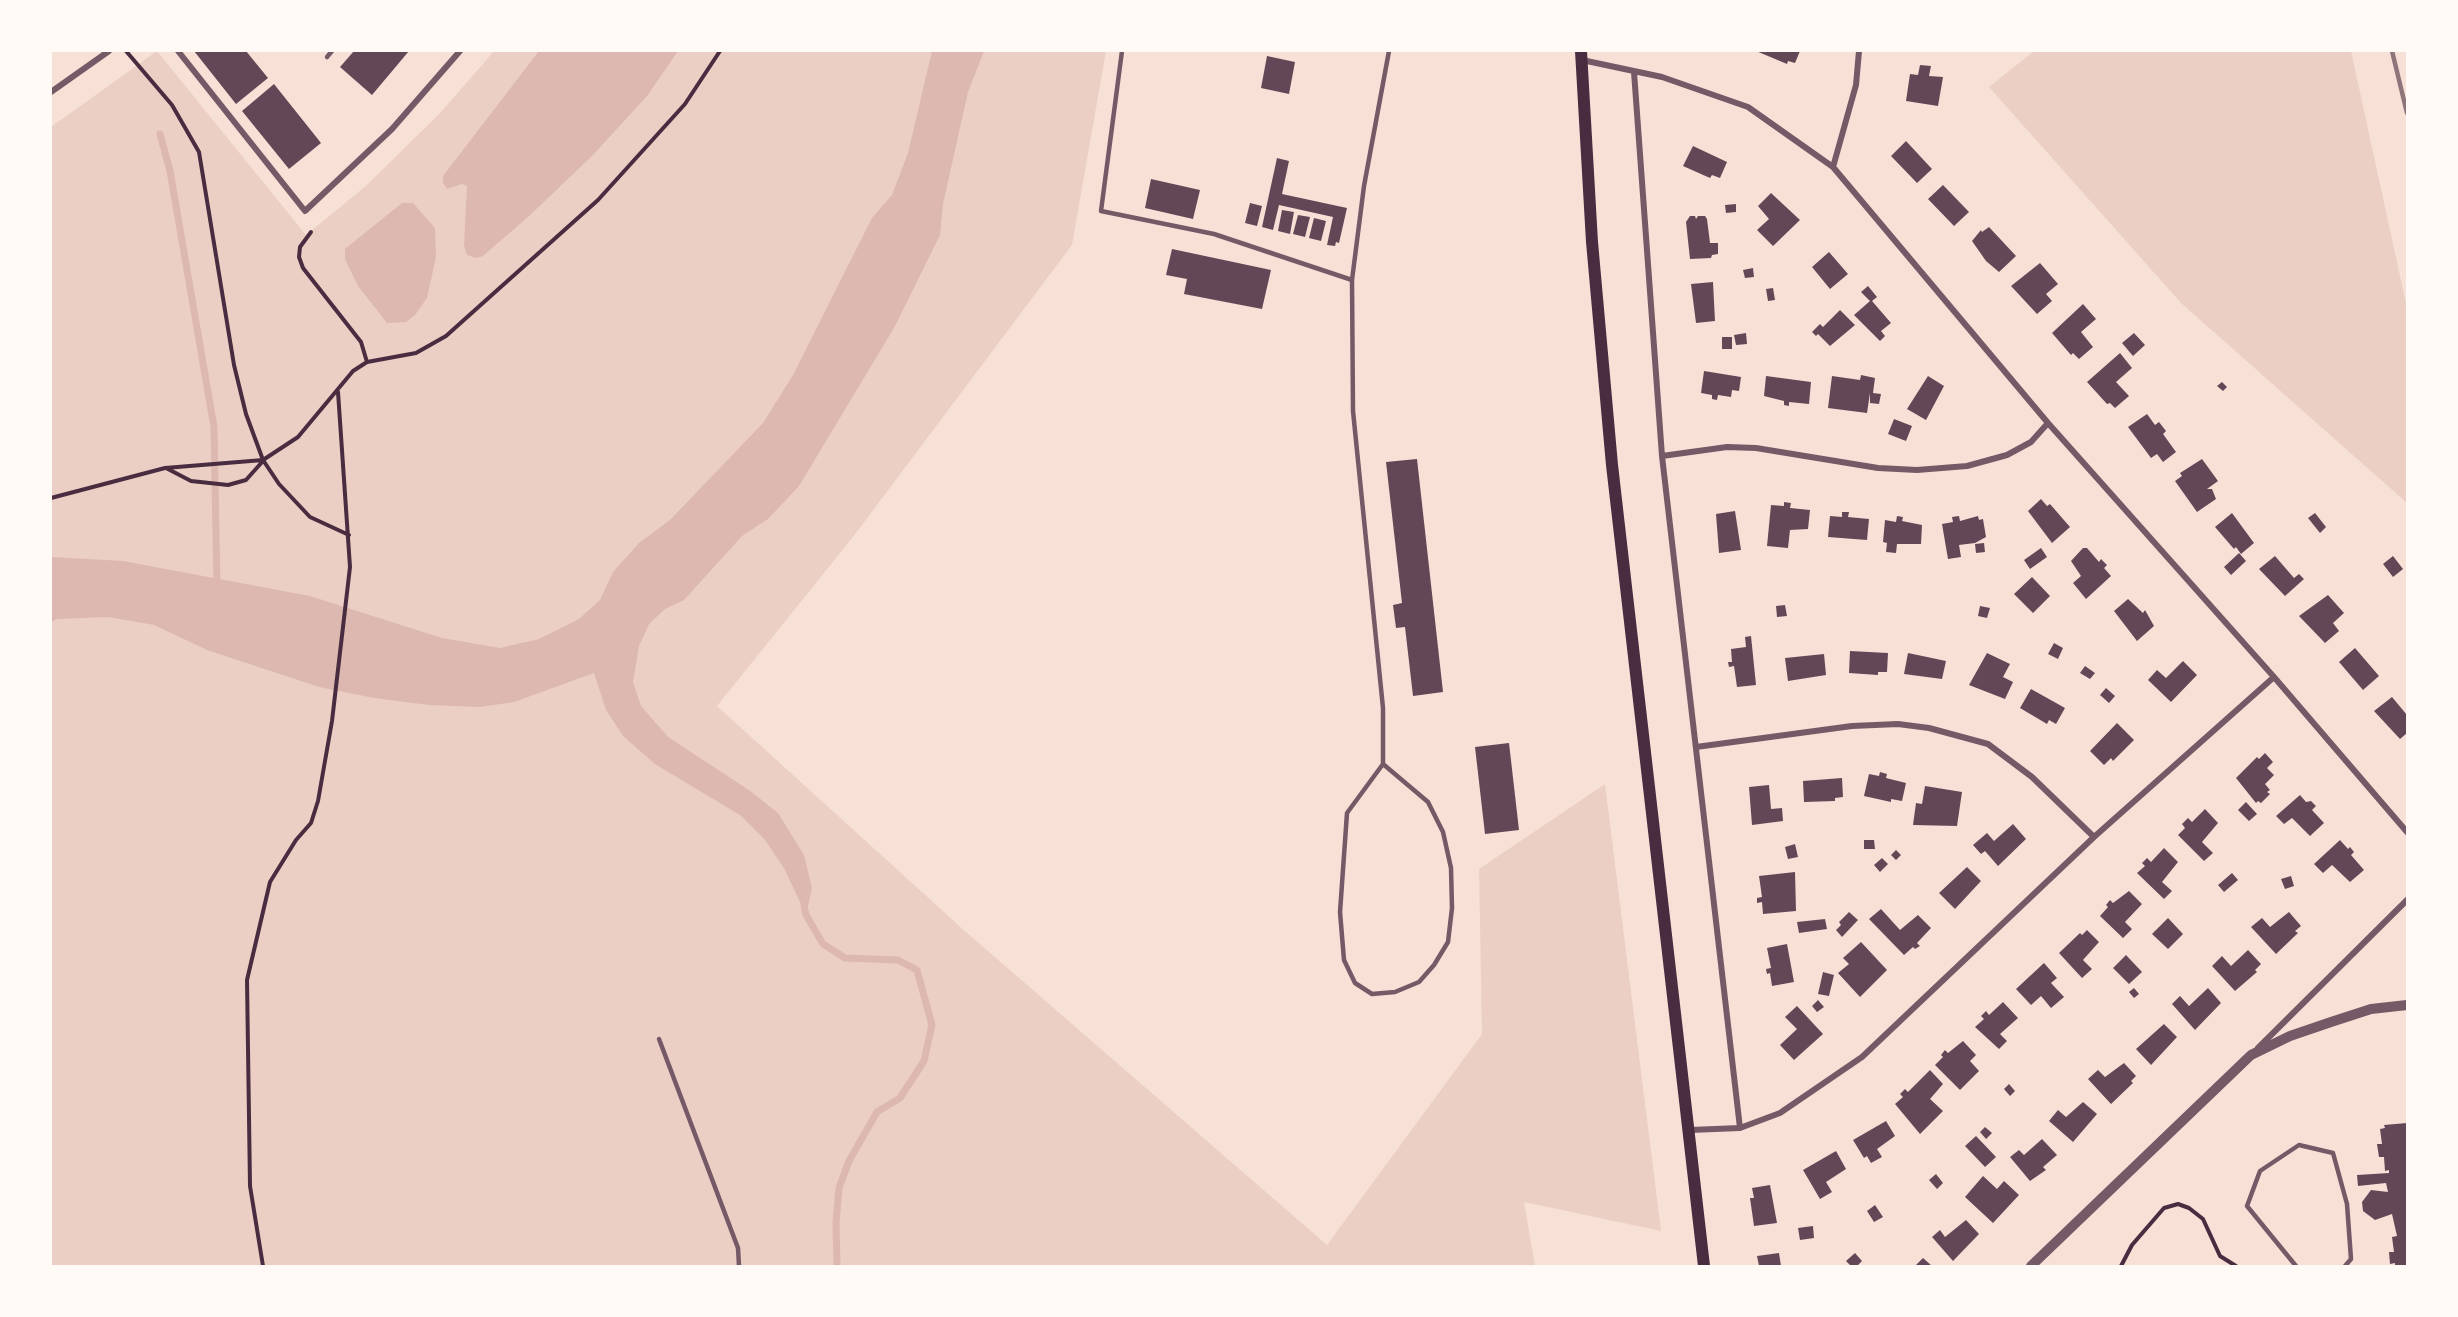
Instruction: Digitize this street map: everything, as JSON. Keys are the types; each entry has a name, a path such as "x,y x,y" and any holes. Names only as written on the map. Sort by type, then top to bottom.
{"main road":[{"path":"1582,56 1592,243 1612,465 1704,1266"}],"street":[{"path":"51,92 109,51"},
{"path":"178,51 305,210 392,129 460,51"},
{"path":"1833,167 1856,85 1859,51"},
{"path":"1582,56 1634,72 1662,77 1748,107 1833,167 2048,423 2274,677 2407,832"},
{"path":"1634,72 1662,456 1740,1128"},
{"path":"1662,456 1727,447 1756,448 1878,468 1917,470 1957,467 2007,455 2031,442 2048,423"},
{"path":"1690,1130 1740,1128 1780,1113 1862,1057 2094,837 2274,677"},
{"path":"1696,747 1852,726 1898,724 1929,728 1988,744 2031,777 2094,837"},
{"path":"2031,1266 2251,1055 2407,900"},
{"path":"2251,1055 2290,1036 2371,1009 2407,1005"}],"lane":[{"path":"327,57 332,51"},
{"path":"1122,51 1101,211 1214,234 1352,280"},
{"path":"1383,764 1428,802 1438,822 1451,868 1452,908 1448,942 1434,965 1419,982 1395,992 1372,994 1355,983 1344,960 1340,912 1347,813 1383,764 1383,708 1353,411 1352,280 1364,186 1389,51"},
{"path":"659,1039 738,1248 739,1266"},
{"path":"2296,1266 2247,1206 2260,1171 2298,1145 2333,1153 2347,1204 2350,1259 2345,1266"}],"path":[{"path":"126,51 172,105 200,152 234,365 246,414 263,460 279,484 310,517 349,535"},
{"path":"165,468 191,481 228,485 246,480 263,460 298,436 338,392 353,371 367,362 416,353 446,336 598,200 685,104 720,51"},
{"path":"311,232 300,247 299,257 303,268 361,342 367,362"},
{"path":"263,1266 250,1186 247,980 270,882 296,840 311,823 318,801 332,721 350,567 338,392"},
{"path":"51,498 165,468 263,460"},
{"path":"2121,1266 2132,1245 2164,1208 2178,1204 2189,1208 2203,1219 2220,1256 2236,1266"}],"shaded area":[{"path":"157,51 306,235 367,185 441,112 494,51 1106,51 1072,245 853,537 717,706 966,932 1327,1245 1482,1034 1479,869 1605,784 1661,1231 1524,1202 1535,1266 51,1266 51,127"},
{"path":"539,51 678,51 647,96 593,155 528,217 483,256 476,258 467,255 464,245 467,186 462,184 447,189 443,183 443,176"},
{"path":"932,51 984,51 968,92 943,204 940,235 894,328 799,486 768,519 742,536 684,600 665,609 649,624 639,646 633,682 641,706 668,737 749,790 778,813 804,855 812,888 806,915 784,868 765,840 740,815 655,764 623,736 606,710 594,673 514,702 480,707 429,705 374,698 319,687 207,650 154,625 108,617 57,619 51,622 51,557 123,561 310,596 442,638 500,648 539,639 579,619 600,600 613,572 639,543 670,520 763,423 793,375 872,218 892,195 908,153"},
{"path":"2034,51 2351,51 2407,308 2407,503 2181,303 1989,87"},
{"path":"402,203 413,203 435,228 436,257 427,298 415,315 406,322 387,323 358,286 345,259 345,249"}],"building":[{"path":"194,51 246,51 268,78 236,104"},
{"path":"354,51 409,51 372,95 340,67"},
{"path":"1756,51 1800,51 1795,63 1788,61 1787,64"},
{"path":"1267,56 1295,62 1289,94 1261,88"},
{"path":"1920,65 1931,66 1929,76 1943,77 1938,106 1906,101 1910,74 1918,75"},
{"path":"274,84 321,143 289,169 242,111"},
{"path":"1906,141 1932,169 1917,183 1891,156"},
{"path":"1693,146 1727,162 1720,178 1712,175 1710,178 1683,166"},
{"path":"1277,158 1289,161 1282,194 1347,208 1339,243 1336,242 1335,246 1327,245 1333,217 1279,205 1273,230 1262,227"},
{"path":"1151,179 1200,190 1193,219 1145,208"},
{"path":"1943,185 1969,212 1954,226 1928,199"},
{"path":"1771,193 1800,220 1773,246 1757,230 1769,219 1758,206"},
{"path":"1250,203 1262,206 1257,226 1245,223"},
{"path":"1736,204 1736,212 1726,213 1725,205"},
{"path":"1282,210 1294,212 1290,234 1278,231"},
{"path":"1298,215 1310,217 1305,237 1293,234"},
{"path":"1690,216 1695,216 1696,219 1698,216 1705,216 1710,243 1718,243 1718,254 1712,255 1711,258 1690,259 1686,222"},
{"path":"1314,218 1326,221 1321,241 1309,238"},
{"path":"1989,227 2016,256 1999,272 1986,261 1972,241 1981,230 1982,232"},
{"path":"1172,249 1271,270 1262,309 1184,294 1187,279 1166,275"},
{"path":"1829,252 1848,274 1830,289 1812,267"},
{"path":"2040,263 2058,284 2046,294 2052,301 2037,314 2011,286"},
{"path":"1753,268 1754,277 1745,278 1743,270"},
{"path":"1713,282 1715,321 1696,323 1691,284"},
{"path":"1868,286 1877,297 1872,301 1891,323 1881,331 1885,336 1880,341 1854,315 1870,301 1861,292"},
{"path":"1773,288 1775,300 1768,301 1766,289"},
{"path":"2083,304 2096,319 2081,332 2093,347 2079,359 2073,353 2071,355 2052,333"},
{"path":"1840,310 1855,325 1830,346 1818,334 1816,336 1812,332 1820,324 1823,327"},
{"path":"1746,333 1747,344 1736,345 1734,335"},
{"path":"2134,333 2145,345 2133,356 2122,343"},
{"path":"1722,337 1732,337 1732,349 1722,349"},
{"path":"2120,353 2132,368 2116,382 2129,396 2115,408 2110,403 2107,404 2087,382"},
{"path":"1704,371 1741,377 1739,391 1732,390 1731,397 1718,395 1717,400 1712,399 1712,395 1701,393"},
{"path":"1861,375 1875,378 1873,393 1881,394 1879,404 1870,403 1870,393 1867,413 1828,408 1832,376 1860,380"},
{"path":"1766,376 1811,382 1809,404 1789,402 1789,406 1784,405 1784,401 1764,396"},
{"path":"1928,376 1944,386 1926,420 1907,409"},
{"path":"2222,382 2227,387 2223,391 2217,386"},
{"path":"2147,414 2155,425 2159,422 2166,431 2163,434 2176,452 2163,462 2157,454 2151,458 2128,427"},
{"path":"1894,419 1912,426 1906,441 1888,434"},
{"path":"1417,459 1443,692 1413,696 1405,627 1396,628 1393,605 1402,603 1386,462"},
{"path":"2202,459 2218,481 2207,489 2212,489 2216,499 2197,512 2175,481 2182,476 2180,473"},
{"path":"2041,499 2047,506 2050,504 2070,527 2052,543 2028,511"},
{"path":"1784,502 1791,503 1790,508 1810,510 1808,529 1790,530 1788,548 1767,546 1771,505 1784,506"},
{"path":"1735,511 1741,550 1719,553 1716,514"},
{"path":"1842,512 1849,512 1848,517 1869,519 1867,540 1828,537 1830,516 1842,517"},
{"path":"2232,513 2254,543 2241,554 2215,527"},
{"path":"2315,513 2326,527 2320,533 2308,518"},
{"path":"1897,516 1903,517 1902,521 1922,525 1921,544 1897,544 1896,553 1886,552 1887,543 1883,542 1885,520 1896,522"},
{"path":"1959,516 1960,521 1978,516 1979,520 1983,519 1986,537 1975,543 1959,545 1961,557 1948,559 1942,524 1953,522 1952,517"},
{"path":"1984,543 1985,552 1976,553 1975,544"},
{"path":"2041,548 2047,557 2030,569 2024,560"},
{"path":"2083,548 2087,548 2099,562 2101,559 2107,565 2104,568 2111,576 2086,599 2073,583 2081,576 2071,561"},
{"path":"2239,553 2246,561 2231,575 2224,567"},
{"path":"2275,556 2294,578 2299,574 2304,579 2285,596 2259,569"},
{"path":"2393,556 2403,569 2393,577 2383,564"},
{"path":"2032,577 2050,596 2033,613 2014,594"},
{"path":"2328,595 2344,613 2333,623 2339,631 2325,643 2299,616"},
{"path":"2128,599 2143,613 2145,610 2154,626 2137,641 2114,611"},
{"path":"1785,605 1787,616 1777,617 1776,606"},
{"path":"1980,606 1990,608 1987,618 1978,616"},
{"path":"1751,636 1756,685 1737,687 1734,666 1729,667 1728,662 1732,662 1731,649 1746,647 1745,637"},
{"path":"2054,643 2063,648 2058,659 2048,654"},
{"path":"2355,648 2379,676 2363,690 2339,662"},
{"path":"1850,651 1888,653 1887,672 1878,672 1878,675 1849,673"},
{"path":"1908,653 1946,661 1942,679 1904,674"},
{"path":"1987,653 2010,664 2003,677 2013,682 2005,699 1969,685"},
{"path":"1824,654 1826,675 1788,681 1785,658"},
{"path":"2183,661 2197,675 2171,702 2148,680 2157,670 2166,678"},
{"path":"2085,666 2095,673 2090,679 2080,673"},
{"path":"2106,688 2115,696 2109,703 2100,695"},
{"path":"2031,689 2065,708 2056,724 2049,720 2047,724 2020,708"},
{"path":"2392,697 2407,715 2407,733 2400,739 2374,711"},
{"path":"2117,723 2134,740 2113,761 2111,758 2104,765 2090,751"},
{"path":"1509,743 1519,830 1485,834 1475,747"},
{"path":"2265,753 2273,762 2267,768 2274,775 2265,784 2270,794 2261,803 2258,801 2256,803 2236,778 2257,757 2259,759"},
{"path":"1880,772 1887,774 1886,778 1906,783 1902,801 1891,799 1891,802 1864,796 1869,774 1879,776"},
{"path":"1842,778 1843,797 1835,798 1835,801 1804,802 1803,781"},
{"path":"1769,785 1771,809 1782,808 1783,821 1752,825 1749,787"},
{"path":"1925,786 1962,792 1957,826 1913,825 1916,803 1922,804"},
{"path":"2300,795 2306,802 2311,801 2316,806 2312,810 2324,823 2310,836 2292,818 2284,824 2276,816"},
{"path":"2246,802 2257,814 2249,821 2238,810"},
{"path":"2205,809 2218,823 2202,842 2213,853 2204,861 2178,835 2185,828 2182,824 2188,818 2192,822"},
{"path":"2013,824 2026,839 1998,866 1985,851 1981,854 1973,845 1987,833 1994,841"},
{"path":"1864,840 1874,840 1875,849 1864,849"},
{"path":"2340,840 2354,852 2351,855 2364,870 2350,882 2332,865 2323,873 2314,864"},
{"path":"1795,844 1798,857 1788,859 1785,847"},
{"path":"2164,848 2178,862 2162,882 2172,891 2164,899 2137,873 2145,866 2142,863 2147,858 2151,862"},
{"path":"1896,850 1901,855 1896,860 1891,855"},
{"path":"1882,858 1888,864 1880,872 1874,865"},
{"path":"1967,867 1981,881 1955,909 1939,893"},
{"path":"1795,872 1796,911 1763,914 1762,902 1757,903 1757,898 1762,897 1759,876"},
{"path":"2232,873 2238,880 2224,892 2218,885"},
{"path":"2291,876 2294,886 2285,889 2281,879"},
{"path":"2129,891 2142,904 2125,922 2132,929 2123,938 2100,916 2108,907 2106,905 2110,900 2113,903"},
{"path":"1881,909 1900,930 1918,915 1931,928 1917,943 1920,946 1915,949 1913,947 1904,955 1869,919"},
{"path":"1849,912 1858,920 1842,937 1836,930 1841,925 1839,922"},
{"path":"2289,912 2301,926 2295,931 2298,933 2276,954 2251,927 2262,918 2270,927"},
{"path":"2168,918 2183,934 2168,949 2152,934"},
{"path":"1825,919 1827,929 1799,933 1797,922"},
{"path":"2087,930 2099,942 2083,960 2092,969 2082,978 2059,953 2080,933 2082,935"},
{"path":"1861,942 1887,970 1860,997 1838,973 1849,964 1843,958"},
{"path":"1787,944 1794,982 1772,986 1770,973 1767,974 1766,969 1771,968 1767,948"},
{"path":"2248,950 2261,964 2255,970 2257,972 2235,991 2212,966 2222,956 2231,966"},
{"path":"2126,955 2142,972 2129,984 2113,968"},
{"path":"2044,963 2057,978 2051,983 2064,997 2051,1008 2041,996 2031,1005 2016,989"},
{"path":"1823,972 1834,975 1829,996 1818,994"},
{"path":"2134,988 2139,994 2134,998 2129,992"},
{"path":"2208,988 2221,1003 2195,1030 2172,1004 2180,996 2189,1006"},
{"path":"1818,1000 1824,1007 1817,1012 1812,1006"},
{"path":"2003,1002 2018,1018 2000,1034 2007,1041 1999,1049 1975,1027 1984,1019 1981,1016 1986,1011 1989,1015"},
{"path":"1797,1006 1823,1034 1794,1060 1780,1045 1797,1029 1785,1017"},
{"path":"2164,1024 2177,1037 2151,1065 2136,1049"},
{"path":"1963,1041 1976,1055 1970,1061 1979,1071 1960,1090 1935,1065 1943,1057 1941,1055 1945,1050 1948,1053"},
{"path":"2124,1063 2136,1076 2131,1081 2133,1083 2111,1104 2088,1079 2098,1070 2105,1077"},
{"path":"1930,1070 1943,1084 1930,1099 1943,1111 1920,1134 1895,1104 1903,1097 1900,1094 1905,1089 1908,1092"},
{"path":"2009,1084 2015,1091 2010,1096 2004,1089"},
{"path":"2083,1102 2097,1114 2073,1142 2049,1121 2058,1110 2066,1117"},
{"path":"1886,1121 1895,1136 1877,1149 1882,1157 1871,1163 1867,1156 1864,1158 1853,1140"},
{"path":"2407,1123 2407,1266 2395,1266 2395,1263 2390,1264 2389,1252 2394,1252 2392,1237 2397,1236 2392,1214 2375,1220 2363,1211 2362,1202 2371,1190 2388,1192 2386,1183 2358,1186 2357,1175 2389,1173 2389,1170 2385,1171 2384,1157 2379,1157 2377,1144 2382,1144 2380,1129 2385,1128 2384,1125"},
{"path":"1985,1127 1992,1133 1986,1139 1980,1132"},
{"path":"1976,1136 1996,1157 1985,1167 1965,1146"},
{"path":"2042,1139 2057,1155 2043,1167 2046,1170 2030,1181 2010,1157 2019,1150 2024,1155"},
{"path":"1836,1151 1846,1169 1826,1182 1832,1192 1820,1199 1803,1170"},
{"path":"1936,1174 1943,1183 1937,1189 1929,1180"},
{"path":"1983,1176 1997,1189 2004,1181 2019,1195 1993,1223 1965,1197"},
{"path":"1770,1185 1777,1223 1754,1226 1750,1198 1754,1198 1752,1188"},
{"path":"1875,1205 1883,1217 1874,1222 1867,1211"},
{"path":"1966,1220 1979,1234 1953,1261 1932,1237 1940,1230 1945,1237"},
{"path":"1813,1226 1814,1238 1800,1240 1798,1228"},
{"path":"1779,1253 1781,1266 1759,1266 1757,1256"},
{"path":"1855,1253 1862,1261 1857,1266 1851,1266 1846,1261"},
{"path":"1923,1258 1932,1266 1915,1266"}],"waterway":[{"path":"160,134 170,171 214,427 217,588"},
{"path":"804,906 806,915 823,944 845,958 898,960 917,970 932,1025 924,1061 900,1098 877,1112 849,1161 839,1188 836,1223 837,1266"}],"railway":[{"path":"2392,51 2407,113"}]}
